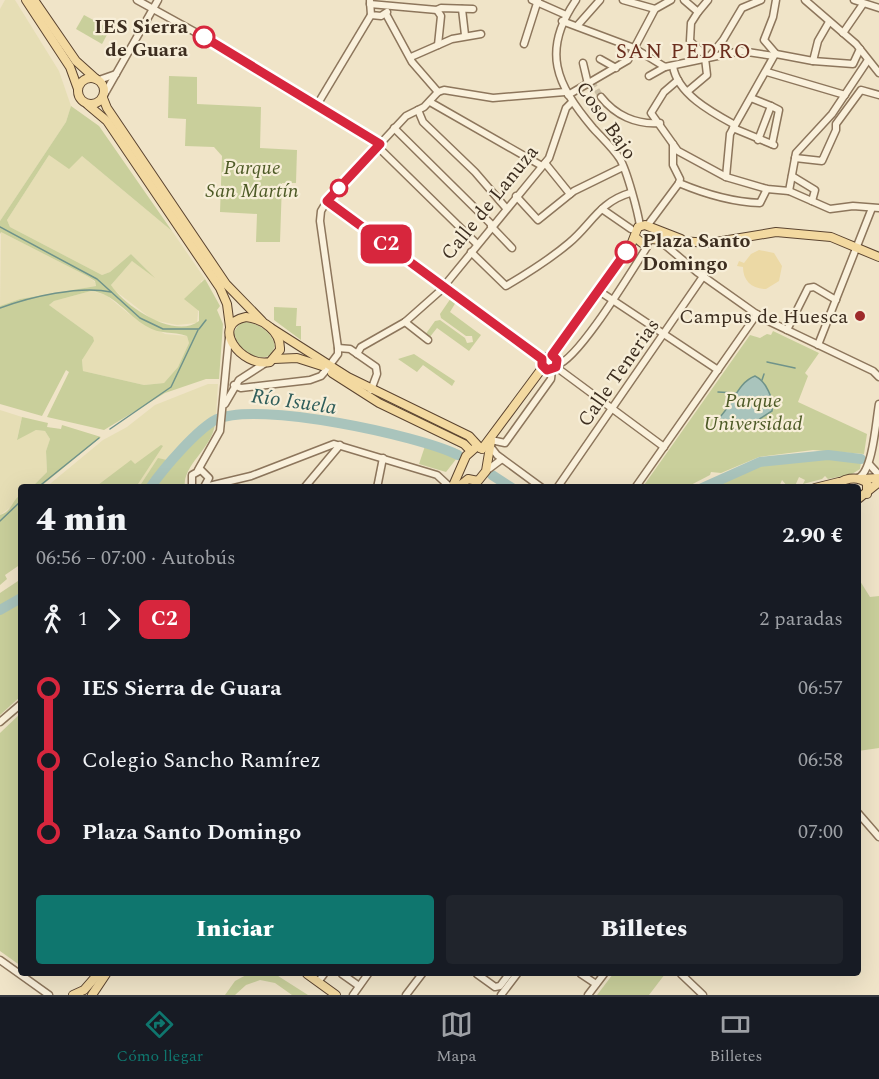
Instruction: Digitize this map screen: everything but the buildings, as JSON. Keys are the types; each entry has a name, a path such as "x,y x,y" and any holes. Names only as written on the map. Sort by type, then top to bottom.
{"main road":[{"path":"26,0 70,67 80,99 107,121 220,288 228,307 233,345 245,357 270,361 305,359 328,368"},
{"path":"34,0 75,61 97,79 104,88 103,97 106,108 226,284 262,321 328,368 464,444 470,450"},
{"path":"78,89 83,81 97,79"},
{"path":"88,105 98,103 103,97"},
{"path":"646,227 652,240"},
{"path":"453,484 470,450 487,443 550,365 557,360 552,355 599,291 634,238 636,229 646,227 668,236 700,243"},
{"path":"634,238 700,243 731,241 770,231 831,237 879,257"},
{"path":"230,331 236,320 246,316 262,321"},
{"path":"270,361 280,346 271,328"},
{"path":"370,393 487,443"},
{"path":"469,436 487,443"},
{"path":"484,484 488,456 487,443"},
{"path":"464,465 472,482 478,481 485,473"},
{"path":"841,484 857,478 879,478"},
{"path":"857,478 867,483 863,496"},
{"path":"863,496 879,478"},
{"path":"73,995 87,987 96,976"},
{"path":"92,995 105,976"},
{"path":"310,976 336,995"}],"street":[{"path":"137,0 317,105 379,145 477,244"},
{"path":"103,97 158,0"},
{"path":"438,45 441,0"},
{"name":"Coso Bajo","path":"576,0 564,18 557,56 559,75 572,102 616,154 623,167 630,193 646,227"},
{"path":"577,26 600,0"},
{"path":"623,0 655,9"},
{"path":"389,5 386,14 420,72 441,91 493,98 567,94 588,84 628,60 655,9 671,0"},
{"path":"684,0 697,13"},
{"path":"707,57 690,41 690,37 691,23 708,0"},
{"path":"688,91 707,75 707,57 723,40 745,4 761,0"},
{"path":"775,55 764,40 773,17 776,0"},
{"path":"805,0 860,49 878,71"},
{"path":"854,0 879,8"},
{"path":"524,44 536,1 577,26 634,48 669,67 700,105 758,140 773,144 779,110 751,98"},
{"path":"317,105 371,15 370,2 439,9 473,9"},
{"path":"843,33 862,4"},
{"path":"462,9 465,35"},
{"path":"371,15 386,14"},
{"path":"813,61 818,41 829,22"},
{"path":"411,57 465,35 481,34"},
{"path":"649,76 669,67 735,52 853,64 860,49"},
{"path":"726,177 734,127 775,55"},
{"path":"600,59 615,68"},
{"path":"789,191 796,153 825,123 868,60"},
{"path":"878,71 879,62"},
{"path":"583,63 588,84"},
{"path":"97,79 116,74"},
{"path":"765,75 845,95"},
{"path":"678,80 664,92 651,110 673,144 684,156 726,177 767,189 789,191 830,209 877,207 818,345"},
{"path":"795,158 822,161 836,130 836,124 861,90 879,95"},
{"path":"234,385 241,388 310,380 321,376 338,354 320,221 321,211 327,201 394,128 410,113 430,102 441,91"},
{"path":"601,97 618,115 643,122 660,123"},
{"path":"430,102 493,139 543,164 570,194"},
{"name":"Calle de Lanuza","path":"357,354 361,347 405,322 444,286 551,153 566,108 572,102"},
{"path":"758,140 771,106"},
{"path":"418,110 423,122 475,172 506,208"},
{"path":"394,128 492,225 512,248"},
{"path":"646,227 679,183 680,179 673,165 673,144"},
{"path":"516,196 538,220 570,194 600,176 623,167"},
{"path":"792,176 815,190 812,201"},
{"path":"679,183 706,194 749,203 760,203 767,189"},
{"path":"471,252 506,286 536,268 571,242 592,216 630,193"},
{"path":"327,201 664,447"},
{"path":"602,209 634,238"},
{"path":"550,365 569,360 652,240 757,314 873,371 879,377"},
{"name":"Calle Tenerias","path":"560,484 704,275"},
{"path":"787,330 808,288 814,287 836,300"},
{"path":"599,291 718,370"},
{"path":"638,484 757,314"},
{"path":"405,322 428,340"},
{"path":"207,484 209,455 221,423 230,331"},
{"path":"338,348 346,347 377,370 370,393"},
{"path":"222,410 234,385 247,373 270,361"},
{"path":"487,443 505,442 551,379 550,365"},
{"path":"857,478 865,474 869,464 879,404"},
{"path":"487,443 502,459 536,484"},
{"path":"307,484 340,445"},
{"path":"216,484 240,479 324,446 340,445 437,475 447,484"},
{"path":"194,484 192,475 209,455"},
{"path":"488,456 502,459"},
{"path":"378,484 383,458"},
{"path":"485,473 502,459"},
{"path":"863,496 870,478 869,464"},
{"path":"869,464 879,478"},
{"path":"198,470 226,481"},
{"path":"237,484 240,479"},
{"path":"0,722 18,707"},
{"path":"861,816 879,837"},
{"path":"0,960 18,973"},
{"path":"22,976 49,995"},
{"path":"318,982 322,976"},
{"path":"345,976 359,986"},
{"path":"353,995 366,976"},
{"path":"406,995 420,976"},
{"path":"480,976 495,987 500,986 508,976"},
{"path":"501,995 515,976"},
{"path":"584,976 596,984"},
{"path":"588,995 602,976"},
{"path":"683,976 703,995"}],"shaded area":[{"path":"5,0 15,0 59,71 71,106 66,122 0,221 0,9"},
{"path":"49,155 82,156 172,231 205,279 201,281 197,323 177,325 153,320 113,289 111,285 132,261 148,271 131,254 110,272 102,275 10,227 7,220"},
{"path":"1,232 87,276 95,282 96,286 20,299 0,306"},
{"path":"91,291 106,295 129,314 165,334 187,336 189,343 178,367 164,383 144,385 83,371 82,360 93,337 49,305 54,301"},
{"path":"208,384 218,384 216,414 191,433 171,458 158,459 141,484 50,484 103,440 127,427 155,405"},
{"path":"0,410 22,417 17,439 36,430 45,431 50,439 46,451 47,472 35,484 18,484 16,503 0,515"}],"green space":[{"path":"84,15 110,29 102,44 76,29"},
{"name":"Parque San Martín","path":"169,76 197,77 197,104 261,107 260,148 297,150 296,183 282,183 280,242 256,242 257,214 220,212 222,156 214,147 185,146 186,119 168,118"},
{"path":"71,106 99,126 172,231 82,156 69,169 49,155 7,220 10,227 102,275 110,272 131,254 155,278 132,261 111,285 138,311 164,323 189,326 199,321 199,311 184,299 205,279 220,306 217,310 223,324 219,379 206,379 165,393 104,430 47,417 69,372 66,370 42,416 0,404 0,306 20,299 96,286 95,281 87,276 1,232 0,234 0,221 66,122","holes":["91,291 113,300 151,329 187,336 189,343 178,367 164,383 144,385 83,371 82,360 94,341 93,337 49,305 54,301"]},
{"path":"451,298 456,302 450,312 481,335 469,351 437,328 429,338 425,335 435,321 440,320 465,338 467,343 473,342 472,336 466,336 441,318 440,314"},
{"path":"274,307 297,308 296,326 301,326 301,340 274,320"},
{"path":"246,322 261,327 268,333 275,346 271,355 259,357 253,355 238,343 234,332 239,324"},
{"name":"Parque Universidad","path":"773,331 819,353 805,373 808,376 798,402 867,434 864,454 813,450 759,457 721,473 711,472 710,475 693,484 645,484 750,335 760,338 767,334 771,335"},
{"path":"414,354 455,381 452,386 423,365 417,372 398,359"},
{"path":"22,417 48,423 47,427 61,429 62,425 101,437 44,484 35,484 47,472 46,451 50,439 45,431 36,430 17,440"},
{"path":"215,424 209,441 188,471 185,484 141,484 158,458 167,460 170,468 203,432"},
{"path":"161,445 163,446 138,484 99,484 131,460 135,464"},
{"path":"425,446 457,458 446,472 419,464"},
{"path":"828,459 861,463 860,469 852,474 828,479 825,476 803,484 805,480 799,477 796,484 785,484 782,480 780,484 718,484 761,466"},
{"path":"18,497 18,566 5,575 7,579 0,585 0,515 7,511"},
{"path":"18,581 18,699 0,715 0,593"},
{"path":"861,583 870,597 879,596 879,748 861,751"},
{"path":"18,716 18,964 0,951 0,733"},
{"path":"244,976 278,976 308,995 292,995 275,983 260,980 246,985 235,995 225,995 235,981"},
{"path":"611,976 663,976 649,995 597,995"}],"sand":[{"path":"759,250 774,253 782,266 779,281 766,289 756,288 749,283 743,267 737,266 739,261 744,263 751,254"}],"water":[{"path":"755,376 763,382 768,391 772,401 772,411 745,428 727,430 719,418 744,383"}],"waterway":[{"path":"0,227 97,279 140,318 163,329 199,329 206,320"},
{"path":"0,308 55,293 85,290 111,292"},
{"path":"110,429 171,387 198,330"},
{"path":"767,362 795,368"},
{"path":"762,380 764,374"},
{"path":"718,392 736,393"},
{"name":"Río Isuela","path":"153,484 200,431 217,419 237,415 266,414 337,423 409,438 458,455"},
{"path":"42,484 99,438"},
{"name":"Río Isuela","path":"711,484 760,462 828,455 861,459"},
{"name":"Río Isuela","path":"492,475 506,484"},
{"path":"0,521 18,504"},
{"name":"Río Isuela","path":"0,610 18,600"}],"tunnel":[{"path":"592,82 601,97"}],"bus line":[{"name":"C2","path":"204,37 380,144 327,201 542,359 542,365 547,370 556,367 557,360 552,355 626,252"}],"place":[{"name":"IES Sierra de Guara","path":"204,37"},
{"name":"Plaza Santo Domingo","path":"626,252"},
{"name":"Campus de Huesca","path":"860,316"}],"district":[{"name":"SAN PEDRO","path":"684,51"}]}
